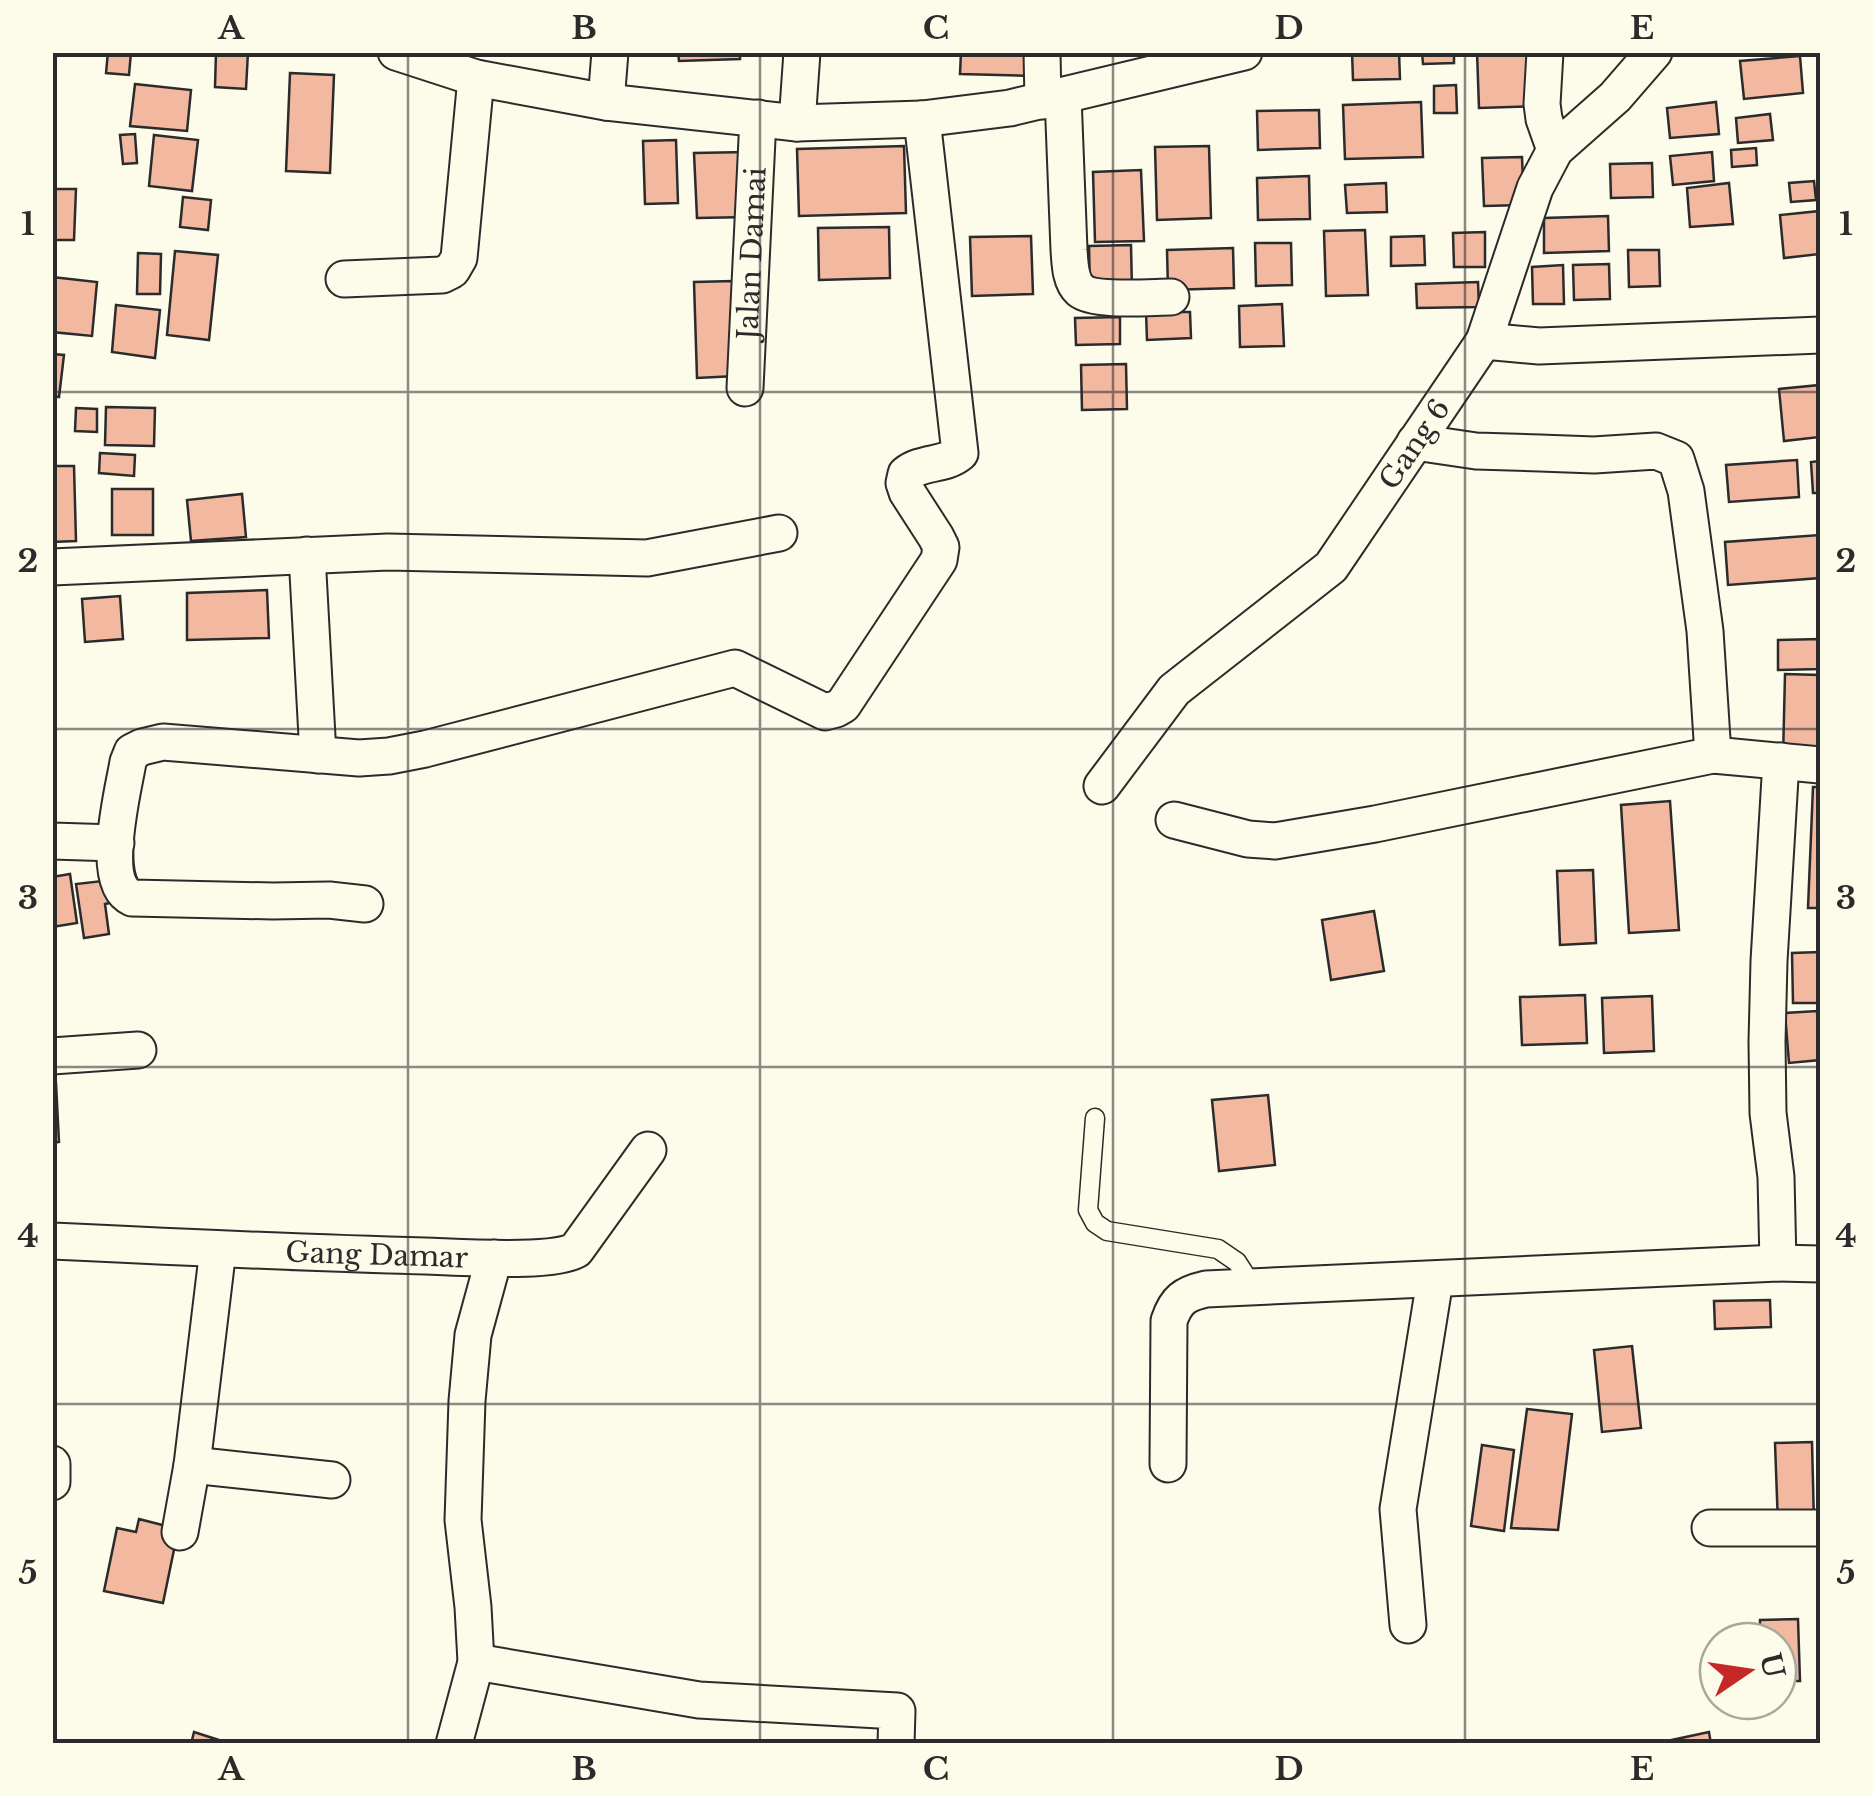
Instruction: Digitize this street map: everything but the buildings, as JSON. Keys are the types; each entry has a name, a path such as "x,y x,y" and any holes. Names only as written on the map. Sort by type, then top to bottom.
{"street":[{"path":"396,52 476,78 606,102 797,123 922,119 1010,108 1244,52"},
{"path":"606,102 610,52"},
{"path":"797,123 802,52"},
{"path":"1042,52 1053,98 1075,283 1093,296 1171,297"},
{"path":"1544,52 1542,104 1556,150"},
{"name":"Gang 6","path":"1102,786 1174,690 1331,566 1484,341 1536,188 1556,150 1616,97 1654,52"},
{"path":"344,279 442,275 452,270 459,258 476,78"},
{"name":"Jalan Damai","path":"746,388 758,118"},
{"path":"365,904 126,896 115,872 116,842 132,752 163,742 358,758 389,756 735,668 825,712 836,710 939,560 936,536 906,492 906,474 913,468 954,459 960,452 922,119"},
{"path":"1484,341 1539,346 1820,335"},
{"path":"1415,442 1540,453 1656,451 1676,459 1686,491 1705,631 1712,756"},
{"path":"52,568 388,552 647,558 779,533"},
{"path":"307,556 318,755"},
{"path":"1174,820 1248,839 1275,840 1712,756 1820,764"},
{"path":"1778,1264 1767,1042 1782,761"},
{"path":"52,841 116,842"},
{"path":"52,1056 138,1050"},
{"name":"Gang Damar","path":"52,1241 218,1250 494,1258 564,1256 576,1250 648,1150"},
{"path":"180,1532 218,1250"},
{"path":"454,1744 476,1662 464,1520 467,1400 473,1335 494,1258"},
{"path":"1168,1464 1169,1321 1175,1304 1186,1294 1206,1289 1820,1264"},
{"path":"1408,1625 1398,1509 1435,1280"},
{"path":"52,1464 52,1482"},
{"path":"192,1464 332,1480"},
{"path":"1710,1528 1820,1528"},
{"path":"476,1662 699,1700 897,1710 896,1744"}],"lane":[{"path":"1095,1118 1088,1210 1096,1224 1107,1231 1218,1249 1238,1262 1253,1288"}]}
